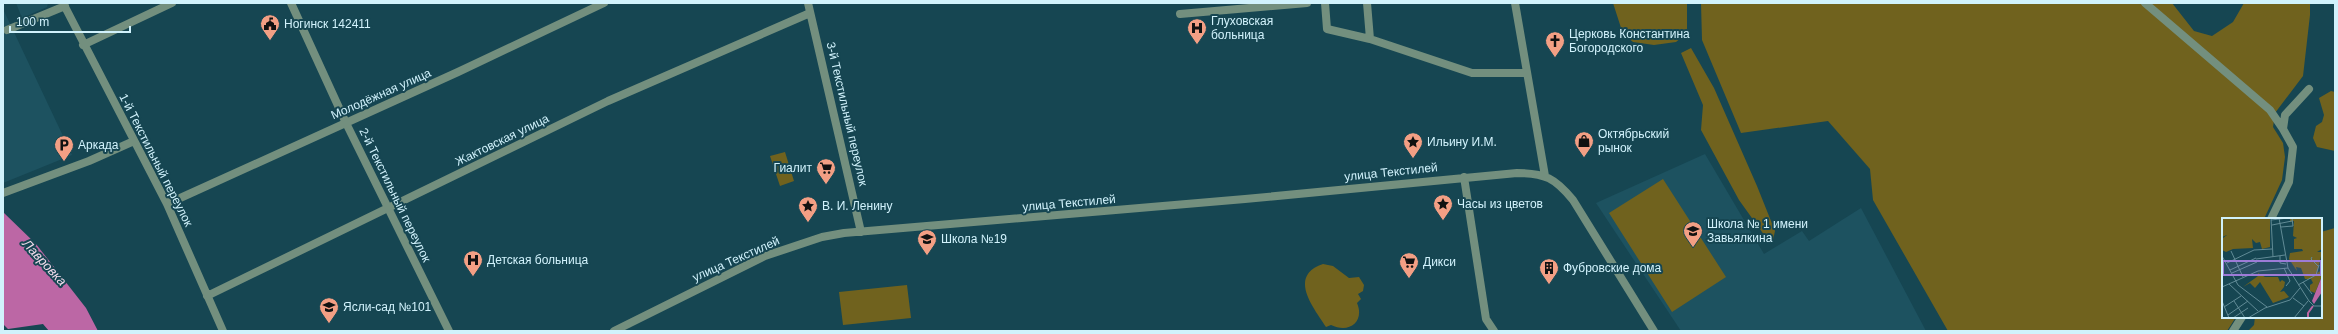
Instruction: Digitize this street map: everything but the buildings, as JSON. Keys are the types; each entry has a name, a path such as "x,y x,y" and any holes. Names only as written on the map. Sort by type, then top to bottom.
{"street":[{"path":"83,45 172,3"},
{"name":"2-й Текстильный переулок","path":"291,3 346,123 449,331"},
{"name":"Молодёжная улица","path":"167,204 346,123 604,3"},
{"name":"3-й Текстильный переулок","path":"808,3 861,232"},
{"path":"1180,14 1307,3"},
{"path":"1325,3 1327,29 1370,39 1472,73 1527,73"},
{"path":"1367,3 1370,39"},
{"path":"1515,3 1545,176 1559,183 1573,200 1654,331"},
{"path":"2145,3 2270,110 2283,129 2293,147 2290,182 2272,218"},
{"path":"8,30 64,5"},
{"name":"1-й Текстильный переулок","path":"64,5 83,45 167,204 222,331"},
{"name":"Жактовская улица","path":"207,296 608,101 810,13"},
{"path":"2283,129 2284,115 2309,89"},
{"path":"5,192 89,161 134,141"},
{"name":"улица Текстилей","path":"614,331 765,256 822,238 861,232 1245,200 1517,173 1545,176"},
{"path":"1464,178 1486,319 1494,331"},
{"path":"2233,331 2241,318"}],"shaded area":[{"path":"16,3 48,3 47,7 22,18"},
{"path":"1613,3 1687,3 1687,33 1676,42 1654,45 1633,42 1623,34"},
{"path":"1701,3 2172,3 2194,31 2212,36 2233,22 2244,3 2310,3 2303,76 2275,113 2273,127 2283,143 2285,157 2282,180 2264,218 2222,218 2222,318 2235,318 2227,331 1948,331 1873,200 1870,169 1828,121 1741,133 1702,40"},
{"path":"3,9 72,155 3,183"},
{"path":"1691,48 1714,88 1757,186 1775,231 1773,240 1767,239 1739,200 1701,130 1703,105 1681,53"},
{"path":"2331,91 2335,92 2335,151 2317,147 2313,138 2316,126 2322,122 2324,115 2319,98"},
{"path":"785,152 794,181 780,186 770,156"},
{"name":"Школа № 1 имени Завьялкина","path":"1705,154 1764,254 1802,231 1809,241 1861,208 1926,331 1681,331 1596,203"},
{"path":"1663,179 1726,277 1672,312 1609,213"},
{"path":"2335,228 2335,331 2248,331 2254,325 2255,318 2322,318 2322,232"},
{"path":"1323,264 1333,266 1349,278 1359,277 1364,285 1363,291 1358,294 1361,299 1357,303 1359,316 1357,321 1349,327 1344,328 1331,325 1326,327 1315,311 1306,293 1305,284 1307,276 1312,269"},
{"path":"907,285 911,318 843,325 839,292"}],"water":[{"name":"Лавровка","path":"3,212 36,244 86,308 98,331 49,331 43,324 8,329 3,324"}],"place":[{"name":"Ногинск 142411","path":"270,41"},
{"name":"Глуховская больница","path":"1197,45"},
{"name":"Церковь Константина Богородского","path":"1555,58"},
{"name":"Октябрьский рынок","path":"1584,158"},
{"name":"Ильину И.М.","path":"1413,159"},
{"name":"Аркада","path":"64,162"},
{"name":"Гиалит","path":"826,185"},
{"name":"Часы из цветов","path":"1443,221"},
{"name":"В. И. Ленину","path":"808,223"},
{"name":"Школа № 1 имени Завьялкина","path":"1693,248"},
{"name":"Школа №19","path":"927,256"},
{"name":"Детская больница","path":"473,277"},
{"name":"Дикси","path":"1409,279"},
{"name":"Фубровские дома","path":"1549,285"},
{"name":"Ясли-сад №101","path":"329,324"}]}
